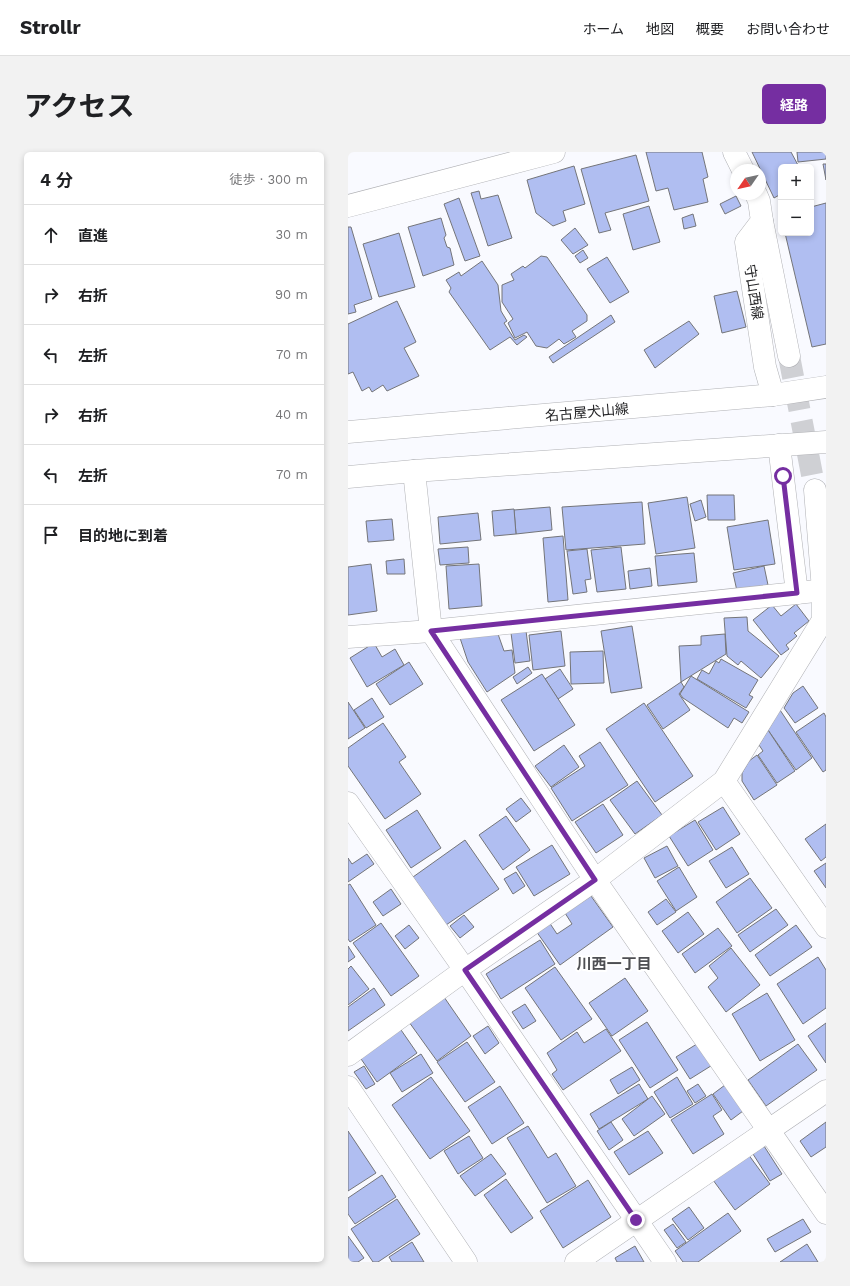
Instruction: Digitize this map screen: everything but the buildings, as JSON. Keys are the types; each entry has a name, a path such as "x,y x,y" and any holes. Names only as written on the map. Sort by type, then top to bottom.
{"street":[{"path":"348,206 554,152"},
{"path":"734,152 740,164"},
{"path":"759,200 788,356"},
{"name":"守山西線","path":"762,221 746,242 765,367 773,395"},
{"name":"名古屋犬山線","path":"348,432 773,395 826,387"},
{"path":"348,477 826,442"},
{"path":"779,445 797,593"},
{"path":"414,471 431,631 595,880 826,1213"},
{"path":"348,1055 465,970 595,880 724,781 825,622 825,590 815,490"},
{"path":"348,637 431,631 825,590"},
{"path":"724,781 826,927"},
{"path":"348,804 465,970 665,1262"},
{"path":"348,1086 466,1262"},
{"path":"576,1262 826,1091"}],"tunnel":[{"path":"789,356 815,490"}],"district":[{"name":"川西一丁目","path":"614,964"}],"route":[{"path":"636,1220 465,970 595,880 431,631 797,593 783,476"}]}
